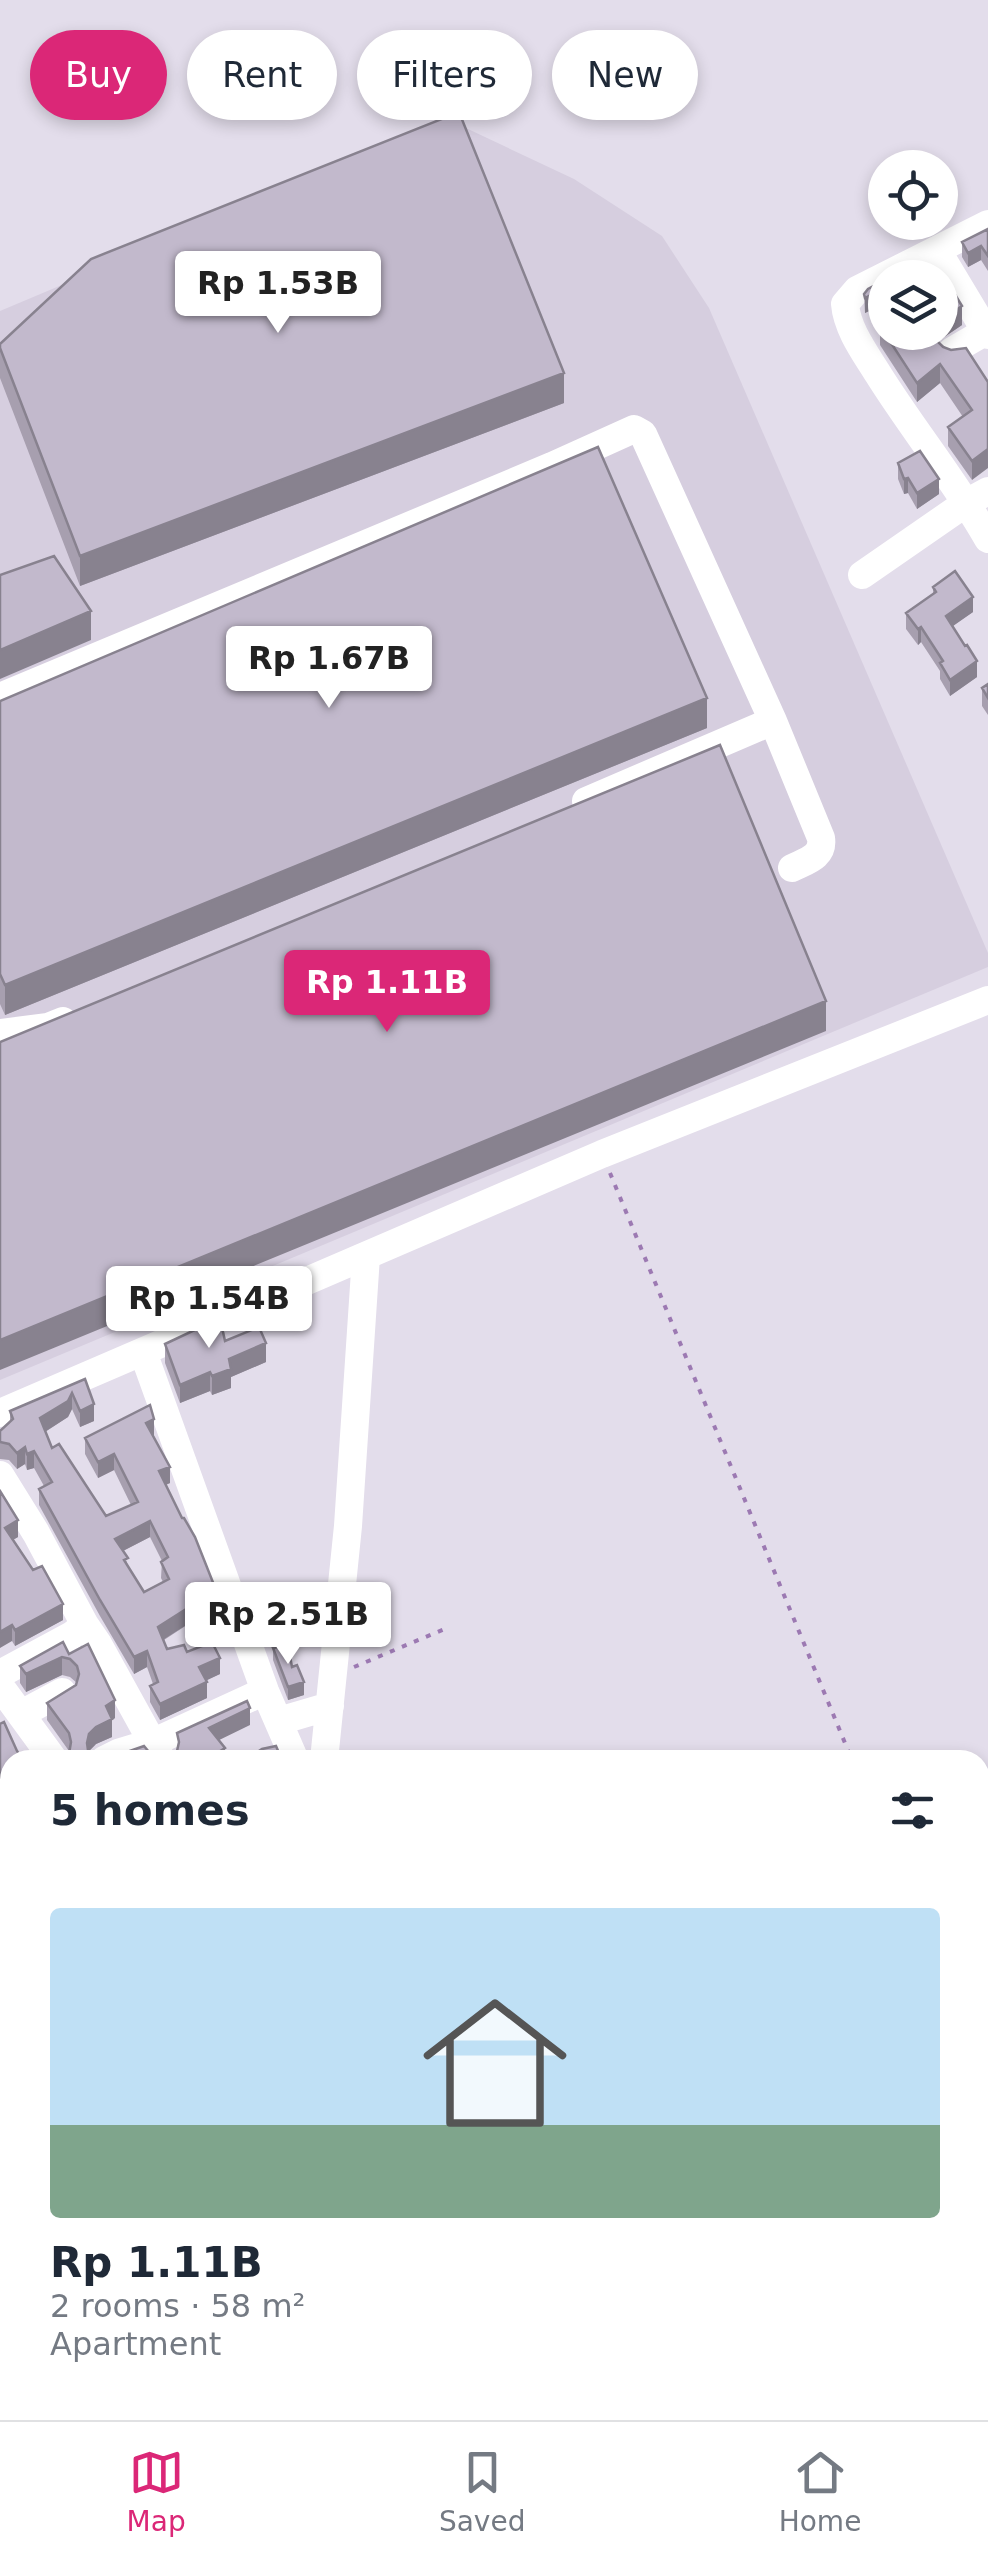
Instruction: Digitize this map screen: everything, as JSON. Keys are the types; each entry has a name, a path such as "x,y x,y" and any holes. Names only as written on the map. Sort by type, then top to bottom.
{"street":[{"path":"988,224 858,290 845,304 857,340 899,407 977,497 988,539"},
{"path":"937,250 987,332 952,351"},
{"path":"0,697 634,428 643,434 773,721 822,842 818,855 792,868"},
{"path":"862,575 977,497"},
{"path":"556,814 773,721"},
{"path":"0,1413 602,1154 988,1000"},
{"path":"0,1032 48,1026 83,1013"},
{"path":"325,1750 348,1526 366,1256"},
{"path":"143,1352 265,1690 291,1750"},
{"path":"0,1475 157,1750"},
{"path":"0,1674 85,1625"},
{"path":"0,1686 47,1750"},
{"path":"160,1750 265,1690"},
{"path":"21,1714 62,1692"},
{"path":"278,1722 330,1706"}],"path":[{"path":"602,1154 848,1750"},
{"path":"333,1676 447,1628"}],"shaded area":[{"path":"451,121 574,179 662,236 709,308 988,953 988,967 0,1380 0,311"}],"building":[{"path":"439,120 462,120 564,373 80,556 0,344 91,259"},
{"path":"988,229 988,256 981,246 968,253 962,242"},
{"path":"966,348 988,382 988,449 972,461 948,427 972,410 940,364 917,383 896,350"},
{"path":"598,447 707,698 5,985 0,974 0,701"},
{"path":"920,451 939,479 917,493 908,478 904,479 898,463"},
{"path":"54,556 91,611 0,650 0,575"},
{"path":"955,571 973,597 946,616 977,661 950,680 921,627 918,629 906,613 936,592 933,587"},
{"path":"720,745 826,1001 0,1340 0,1042"},
{"path":"220,1318 225,1341 259,1327 266,1343 229,1359 231,1369 212,1376 210,1372 180,1385 165,1344"},
{"path":"85,1379 94,1404 80,1411 72,1393 68,1401 40,1418 52,1448 59,1444 106,1516 138,1502 114,1454 98,1462 85,1438 150,1405 154,1419 146,1423 170,1467 159,1471 195,1537 216,1590 158,1627 167,1649 184,1645 187,1652 212,1642 220,1658 199,1667 207,1682 160,1704 150,1686 158,1682 147,1651 134,1657 39,1489 52,1482 34,1451 27,1454 25,1447 17,1453 9,1444 0,1442 0,1431 13,1419 10,1411","holes":["150,1521 168,1557 161,1562 169,1579 144,1592 115,1539"]},
{"path":"0,1491 18,1520 5,1528 33,1570 42,1566 63,1604 15,1630 12,1625 0,1632"},
{"path":"63,1642 69,1654 88,1644 115,1700 106,1706 112,1719 89,1734 88,1750 70,1750 69,1733 47,1703 76,1685 77,1666 62,1657 26,1674 20,1666"},
{"path":"288,1645 292,1667 297,1665 304,1682 288,1687 273,1648"},
{"path":"247,1701 250,1708 209,1728 225,1748 222,1750 177,1750 177,1733"},
{"path":"4,1722 17,1750 0,1750 0,1724"}]}
